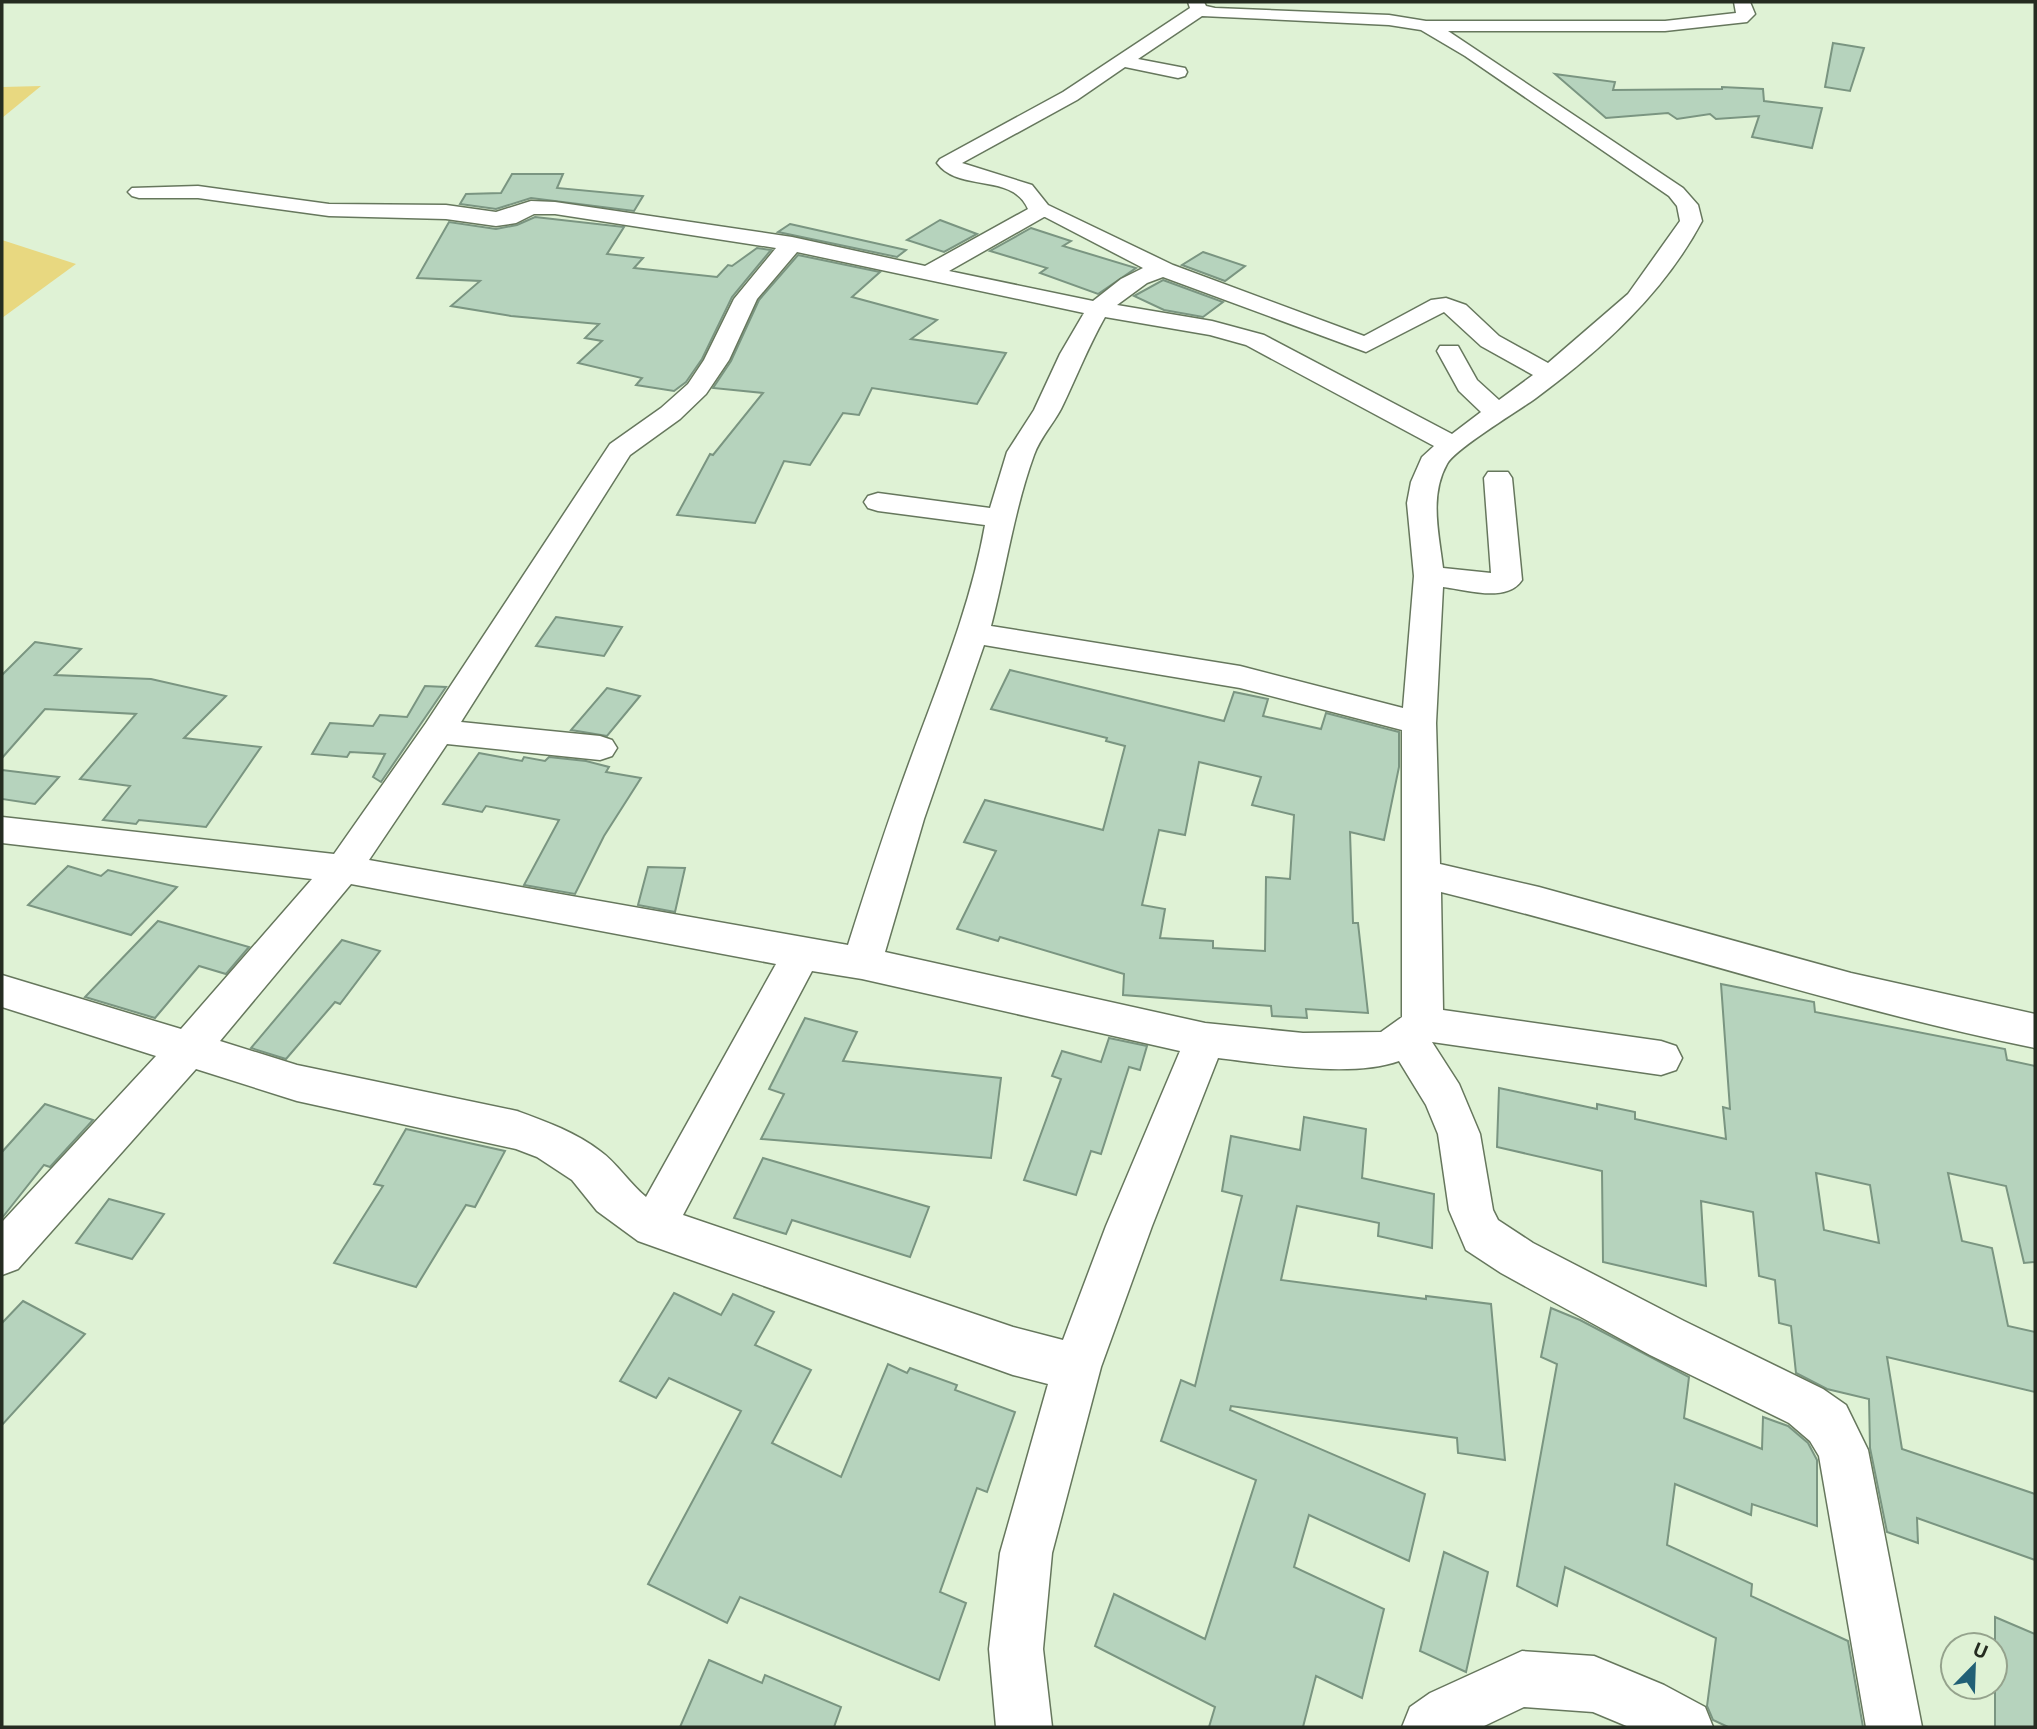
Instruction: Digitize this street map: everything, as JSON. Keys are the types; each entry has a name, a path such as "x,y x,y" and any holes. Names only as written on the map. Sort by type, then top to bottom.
{"street":[{"path":"1040,211 1037,200 1022,187 968,174 947,163 1070,96 1198,6 1389,20 1426,26 1665,26 1731,20 1746,14 1742,2"},
{"path":"1569,8 1594,9"},
{"path":"1535,9 1548,26"},
{"path":"1426,26 1471,51 1676,192 1687,205 1691,221 1684,236 1636,299 1550,374 1436,457 1423,492 1423,536 1429,576 1419,723 1423,874 1415,1031 1459,1133 1471,1210 1482,1235 1517,1258 1656,1332 1806,1406 1828,1423 1843,1450 1894,1727"},
{"path":"1121,61 1178,72"},
{"path":"139,192 198,192 330,210 446,212 496,219 508,218 527,208 539,207 792,244 1098,309 1213,328 1255,340 1451,444"},
{"path":"928,274 1040,211 1049,211 1165,270 1366,345 1373,344 1439,305 1453,306 1486,337 1550,374"},
{"path":"2,1254 187,1051 343,869 438,731 620,450 646,428 683,405 699,387 733,330 742,306 792,244"},
{"path":"862,962 906,819 973,633 995,555 1001,518 1021,452 1047,410 1082,334 1098,309 1139,279 1156,270 1165,270"},
{"path":"1449,351 1461,380 1473,395 1498,412"},
{"path":"1429,576 1503,584 1507,580 1498,478"},
{"path":"878,502 1001,518"},
{"path":"973,633 1240,677 1419,723"},
{"path":"438,731 600,748"},
{"path":"2,830 343,869 665,926 801,954 862,962 1205,1040 1303,1050 1385,1049 1415,1031 1661,1058"},
{"path":"1423,874 1539,902 1851,989 2035,1031"},
{"path":"654,1226 801,954"},
{"path":"2,991 187,1051 298,1083 489,1123 529,1134 552,1143 587,1166 622,1205 654,1226 1013,1351 1077,1367"},
{"path":"1024,1727 1016,1649 1026,1553 1077,1367 1134,1213 1205,1040"},
{"path":"1430,1727 1450,1713 1522,1679 1594,1685 1644,1705 1685,1727"}],"shaded area":[{"path":"41,86 2,118 2,87"},
{"path":"2,240 76,264 2,318"}],"building":[{"path":"1833,43 1864,48 1850,91 1825,87"},
{"path":"1555,74 1615,82 1613,90 1722,87 1763,89 1764,101 1822,108 1812,148 1752,137 1759,116 1716,119 1710,114 1677,119 1668,113 1606,118"},
{"path":"512,174 563,174 557,188 643,196 634,211 531,198 496,209 460,204 466,194 501,193"},
{"path":"535,217 624,227 607,254 643,258 634,268 717,277 728,265 732,266 757,248 771,250 732,297 702,359 686,382 674,391 636,385 642,378 578,363 602,341 585,338 599,324 511,316 451,306 480,281 417,278 449,222 496,229 517,225"},
{"path":"940,220 977,234 944,252 907,240"},
{"path":"790,224 906,250 897,257 778,232"},
{"path":"1031,228 1071,241 1063,246 1136,268 1098,294 1040,273 1047,268 990,251"},
{"path":"1203,252 1245,266 1225,281 1182,265"},
{"path":"798,255 880,272 852,297 937,320 911,339 1006,353 977,404 872,388 859,415 843,413 810,465 784,461 755,523 677,515 710,454 713,455 763,393 713,388 731,361 759,300"},
{"path":"1163,280 1223,302 1203,317 1164,310 1134,296"},
{"path":"556,617 622,627 604,656 536,646"},
{"path":"35,642 81,649 55,675 151,679 226,696 184,738 261,747 206,827 139,820 136,824 103,820 130,786 80,779 136,714 45,709 2,758 2,675"},
{"path":"1010,670 1224,721 1234,692 1268,699 1263,716 1321,729 1326,713 1399,732 1399,767 1384,840 1350,832 1353,923 1358,923 1368,1013 1306,1009 1307,1018 1272,1016 1271,1006 1123,995 1124,974 1000,937 998,941 957,929 996,851 964,842 985,800 1103,830 1125,746 1106,741 1107,738 991,709","holes":["1199,762 1261,777 1252,805 1294,815 1290,879 1266,877 1265,951 1213,948 1213,941 1160,938 1165,909 1142,905 1159,830 1185,835"]},
{"path":"425,686 446,687 381,782 373,777 385,754 350,752 347,757 312,754 330,723 373,726 380,715 407,717"},
{"path":"607,688 640,696 607,736 571,730"},
{"path":"479,753 522,761 524,757 545,761 549,757 586,761 609,767 606,772 641,778 604,836 575,894 524,885 559,820 486,806 482,812 443,804"},
{"path":"2,770 59,777 35,804 2,799"},
{"path":"68,866 101,876 108,870 177,887 131,935 28,905"},
{"path":"648,867 685,868 675,912 638,905"},
{"path":"158,921 249,947 226,974 199,966 155,1018 85,997"},
{"path":"342,940 380,951 340,1004 335,1002 286,1059 251,1048"},
{"path":"1721,984 1814,1002 1815,1012 2005,1049 2007,1060 2035,1066 2035,1262 2024,1263 2006,1186 1948,1173 1962,1241 1992,1248 2008,1326 2035,1332 2035,1392 1887,1357 1902,1449 2035,1494 2035,1560 1917,1518 1918,1543 1887,1532 1870,1448 1869,1399 1827,1389 1796,1373 1791,1326 1779,1323 1775,1280 1759,1276 1753,1212 1701,1201 1706,1286 1603,1262 1602,1171 1497,1147 1499,1088 1597,1109 1597,1104 1635,1112 1635,1119 1726,1139 1723,1107 1730,1109","holes":["1816,1173 1870,1185 1879,1243 1824,1230"]},
{"path":"805,1018 857,1032 843,1061 1001,1078 991,1158 761,1139 784,1094 769,1089"},
{"path":"1109,1038 1147,1046 1140,1070 1129,1067 1101,1154 1091,1151 1076,1195 1024,1180 1061,1079 1052,1076 1062,1051 1101,1062"},
{"path":"45,1104 93,1120 50,1167 44,1165 2,1218 2,1152"},
{"path":"1304,1117 1366,1129 1362,1178 1434,1194 1432,1248 1378,1236 1379,1223 1297,1206 1281,1280 1426,1299 1426,1296 1491,1304 1505,1460 1458,1453 1457,1438 1231,1406 1230,1410 1425,1494 1409,1561 1309,1515 1294,1567 1384,1609 1362,1698 1316,1676 1303,1727 1209,1727 1215,1707 1095,1646 1114,1594 1205,1639 1256,1480 1161,1441 1181,1380 1195,1386 1242,1196 1222,1191 1231,1136 1300,1150"},
{"path":"406,1129 505,1151 475,1207 466,1205 416,1287 334,1263 383,1186 374,1184"},
{"path":"763,1158 929,1207 910,1257 792,1220 786,1234 734,1218"},
{"path":"109,1199 164,1214 132,1259 76,1243"},
{"path":"674,1293 721,1315 733,1294 774,1312 755,1345 811,1370 772,1443 841,1477 888,1364 907,1373 910,1368 957,1385 955,1390 1015,1412 987,1492 977,1488 940,1592 966,1603 939,1680 740,1597 727,1623 648,1584 741,1411 669,1378 656,1398 620,1381"},
{"path":"23,1301 85,1334 2,1425 2,1323"},
{"path":"1551,1308 1580,1320 1689,1377 1684,1418 1762,1449 1763,1417 1788,1426 1808,1443 1817,1460 1817,1526 1752,1504 1751,1515 1675,1484 1667,1545 1752,1584 1751,1596 1848,1641 1863,1727 1728,1727 1713,1720 1707,1706 1716,1638 1565,1567 1557,1606 1517,1586 1557,1364 1541,1357"},
{"path":"1444,1552 1488,1572 1466,1672 1420,1651"},
{"path":"1995,1617 2035,1634 2035,1727 1995,1727 1995,1701 2009,1701 2009,1631 1995,1631"},
{"path":"709,1660 762,1683 765,1675 841,1707 834,1727 680,1727"}]}
